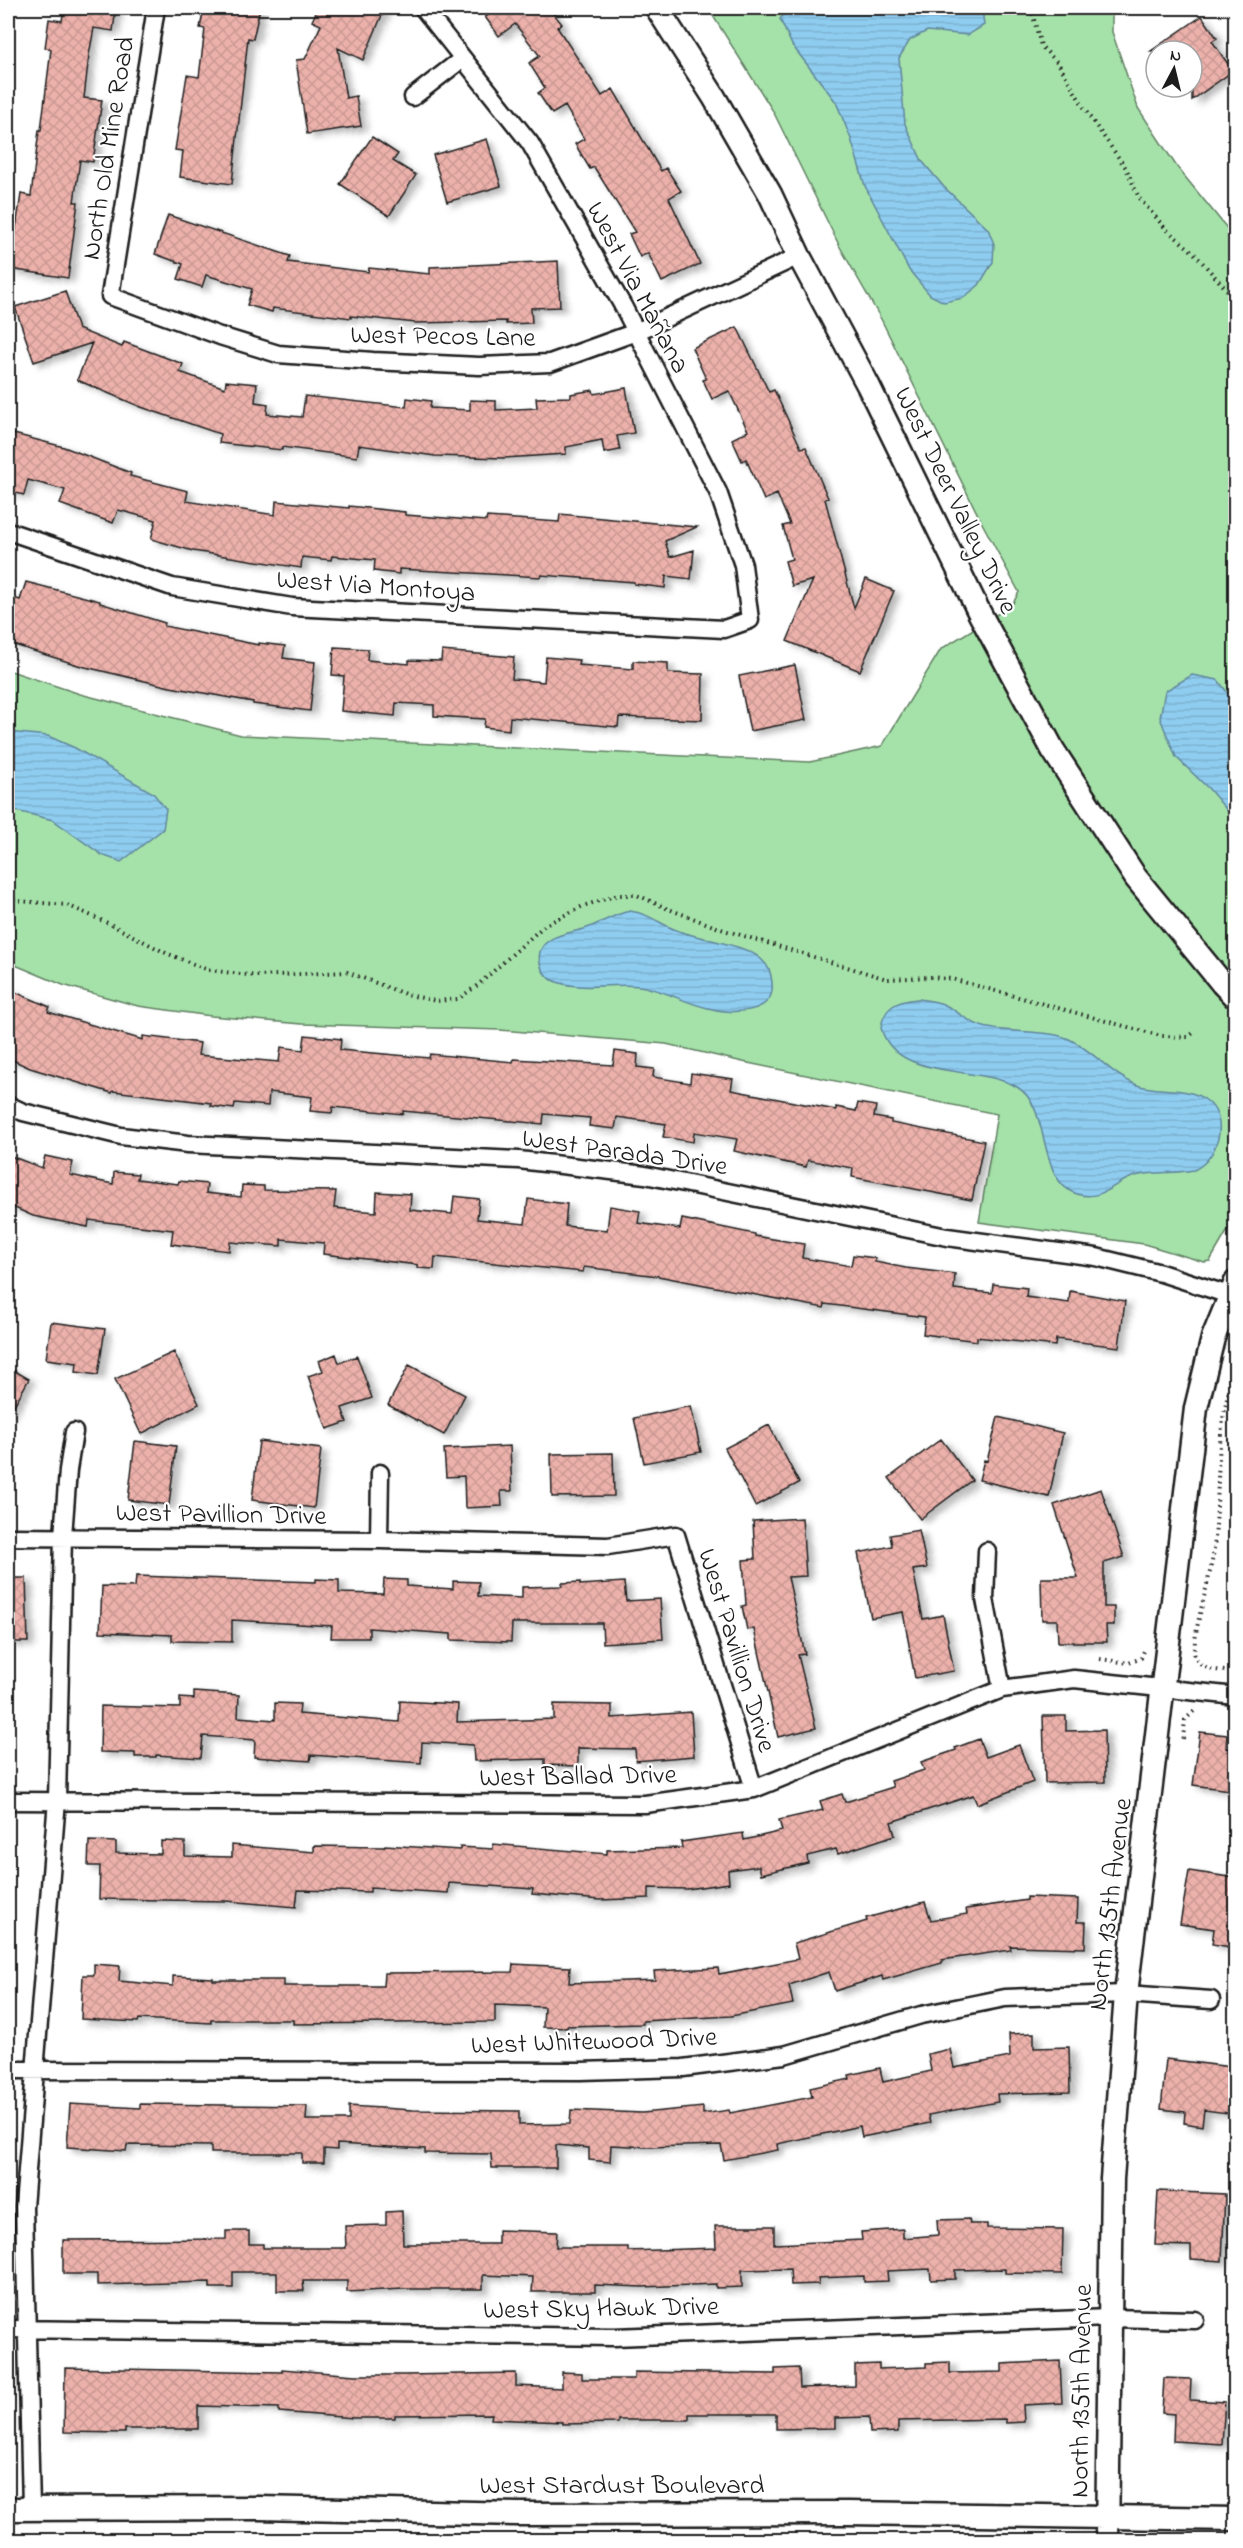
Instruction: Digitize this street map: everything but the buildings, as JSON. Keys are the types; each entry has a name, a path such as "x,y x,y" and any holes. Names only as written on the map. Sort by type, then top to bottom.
{"street":[{"name":"North Old Mine Road","path":"110,296 156,8"},
{"name":"West Via Mañana","path":"423,8 530,143 624,306 718,492 743,565 750,620"},
{"name":"West Deer Valley Drive","path":"657,8 742,144 770,194 799,256 873,395 980,614 1053,750 1112,843 1154,901 1236,998"},
{"path":"413,97 462,58"},
{"name":"West Pecos Lane","path":"110,296 220,336 278,354 373,362 479,366 550,363 636,332 799,256"},
{"name":"West Via Montoya","path":"8,531 172,587 292,607 724,629 750,620"},
{"name":"West Parada Drive","path":"8,1105 23,1112 121,1136 177,1142 519,1160 645,1175 947,1237 1096,1257 1232,1289"},
{"name":"North 135th Avenue","path":"1107,2541 1112,2179 1126,1994 1196,1408 1213,1338 1232,1289"},
{"path":"31,2508 24,2207 57,1800 63,1536 68,1470 74,1432"},
{"path":"379,1540 380,1473"},
{"name":"West Pavillion Drive","path":"8,1537 379,1540 608,1546 676,1535 754,1789"},
{"path":"987,1551 985,1599 1002,1689"},
{"name":"West Ballad Drive","path":"8,1801 645,1804 754,1789 1002,1689 1074,1679 1236,1696"},
{"name":"West Whitewood Drive","path":"8,2070 580,2071 683,2068 784,2055 921,2015 1005,1998 1126,1994 1211,2000"},
{"name":"West Sky Hawk Drive","path":"8,2329 614,2337 1109,2318 1195,2320"},
{"name":"West Stardust Boulevard","path":"8,2509 259,2508 517,2514 848,2513 1236,2519"}],"path":[{"path":"1031,8 1041,46 1058,63 1089,116 1126,168 1139,198 1166,229 1193,252 1236,300"},
{"path":"8,898 67,905 110,924 165,954 208,970 256,976 347,972 405,994 436,1001 458,999 478,985 545,925 583,906 618,895 637,895 724,930 887,979 931,977 952,979 1161,1036 1188,1036 1196,1031"},
{"path":"1236,1371 1224,1403 1218,1454 1214,1548 1194,1653 1200,1665 1236,1672"},
{"path":"1100,1659 1129,1663 1141,1658 1145,1648"},
{"path":"1183,1739 1185,1720 1193,1711 1201,1710"}],"green space":[{"path":"708,8 1112,8 1112,32 1138,108 1177,167 1235,238 1235,1218 1210,1261 1204,1262 1144,1244 979,1222 997,1114 666,1044 500,1030 302,1024 211,1016 138,1006 63,985 8,962 8,670 80,694 241,735 810,762 882,746 941,649 1012,605 1019,592 982,523 881,319 840,247 773,111"}],"water":[{"path":"789,8 982,8 984,25 968,35 927,31 910,40 899,58 905,124 922,161 944,187 988,229 994,244 993,262 979,285 963,298 944,302 930,295 909,270 865,186 851,139 836,102 792,45 780,19"},
{"path":"1192,675 1218,680 1235,703 1235,820 1209,789 1176,757 1160,718 1165,691"},
{"path":"8,732 48,736 75,748 153,793 166,809 163,829 121,862 102,855 53,820 8,809"},
{"path":"630,911 648,916 676,930 744,949 754,954 764,962 770,973 771,994 766,1002 749,1010 717,1010 639,986 567,985 554,981 544,972 539,954 547,942"},
{"path":"918,999 942,1004 984,1027 1061,1036 1078,1044 1119,1075 1137,1085 1182,1091 1199,1096 1214,1109 1218,1118 1218,1138 1215,1148 1202,1165 1194,1170 1135,1176 1101,1193 1086,1196 1077,1194 1064,1186 1055,1175 1035,1110 1028,1097 1017,1087 1001,1080 920,1064 903,1057 890,1045 881,1028 885,1014 898,1003"}]}
